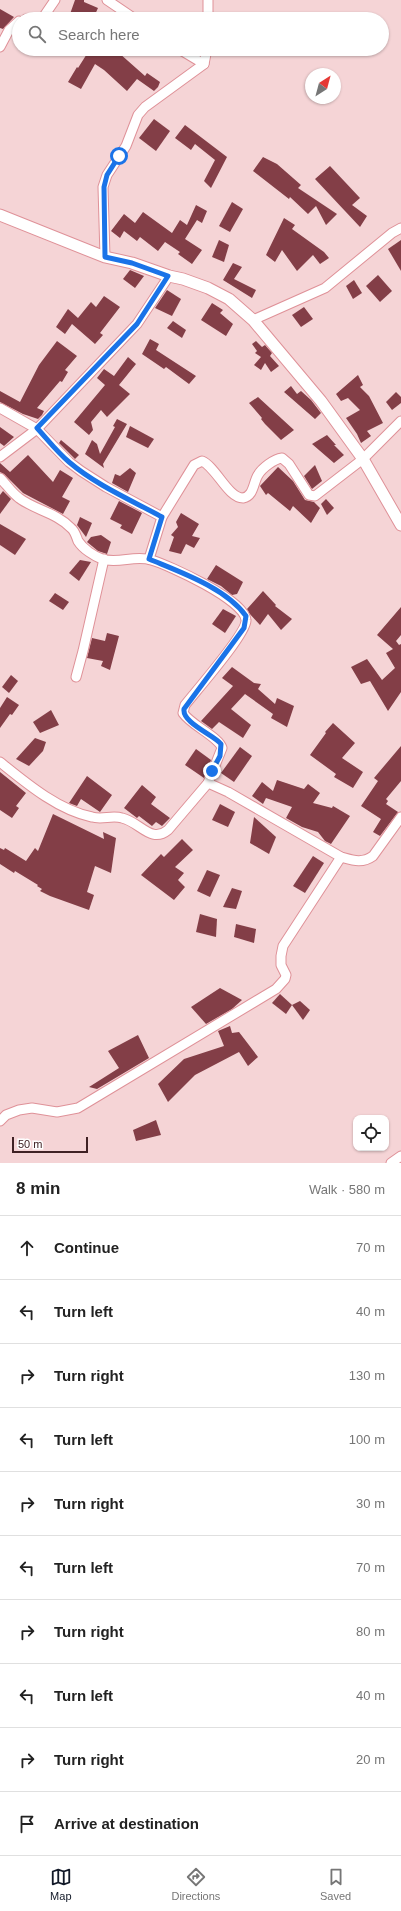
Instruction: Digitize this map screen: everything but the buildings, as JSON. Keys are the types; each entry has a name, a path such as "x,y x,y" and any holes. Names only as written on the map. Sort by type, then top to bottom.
{"street":[{"path":"47,12 55,0"},
{"path":"107,0 125,12"},
{"path":"208,0 208,12"},
{"path":"0,47 12,27"},
{"path":"191,56 204,64"},
{"path":"105,257 104,187 112,166 126,146 138,115 145,107 204,64 206,56"},
{"path":"0,215 105,257 132,263 168,276 183,279 208,288 229,299 253,320 321,401 364,459 401,526"},
{"path":"253,320 325,288 392,233 401,228"},
{"path":"0,457 37,428 137,324 168,276"},
{"path":"0,408 37,428 69,462 81,471 106,487 162,517"},
{"path":"149,559 162,517 194,465 199,461 208,465 234,495 239,498 246,497 250,494 260,472 276,460 284,459 313,497 364,459 401,421"},
{"path":"0,478 18,498 68,524 73,529 80,544 95,555 104,559 149,559 193,577 227,598 246,616 244,628 184,709 185,716 221,744 220,756 208,783 168,830 158,836 122,818 93,818 82,815 40,793 0,762"},
{"path":"76,677 84,651 104,559"},
{"path":"208,783 228,792 341,856 360,862 367,860 380,848 401,817"},
{"path":"0,1121 6,1115 19,1110 32,1108 57,1112 78,1108 276,989 285,979 286,975 281,965 283,946 341,856"},
{"path":"391,1163 401,1156"}],"route":[{"path":"119,156 107,175 104,187 105,257 132,263 168,276 137,324 37,428 69,462 81,471 106,487 162,517 149,559 193,577 227,598 246,616 244,628 185,705 183,713 195,725 219,741 221,744 222,748 220,756 212,771"}]}
